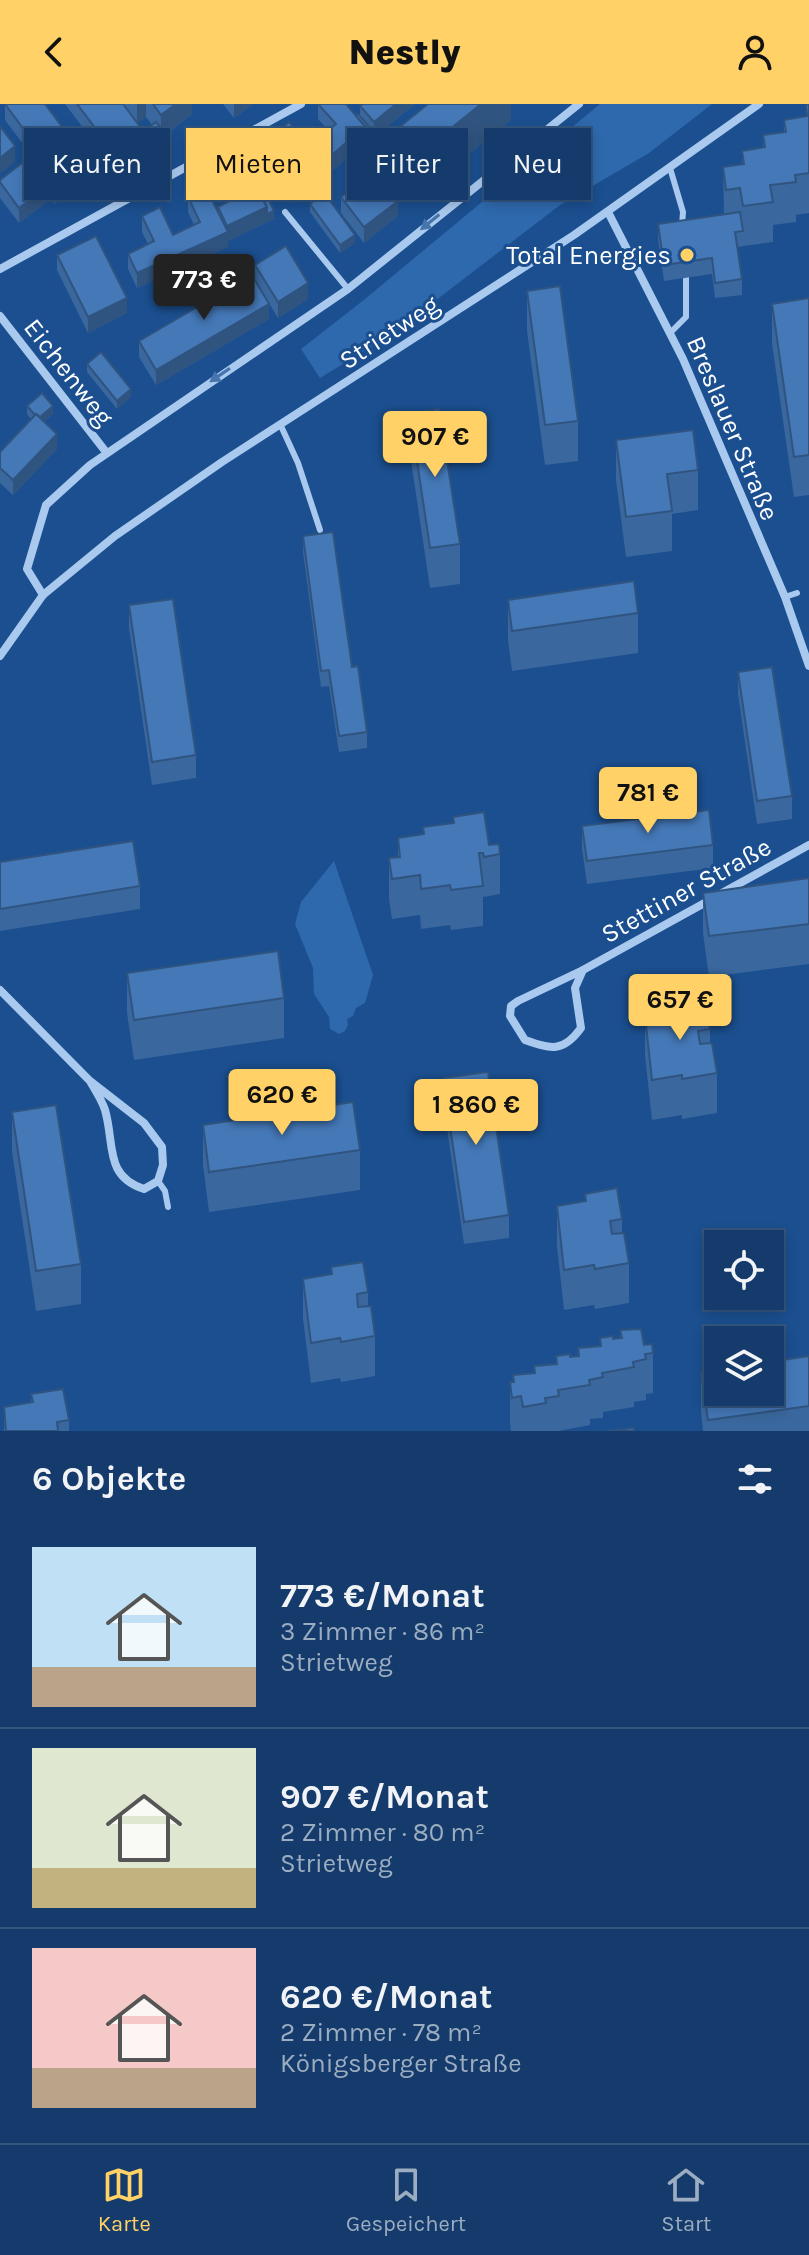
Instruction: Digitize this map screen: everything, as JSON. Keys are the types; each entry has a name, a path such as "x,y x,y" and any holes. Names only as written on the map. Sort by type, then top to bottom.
{"street":[{"path":"0,269 301,104"},
{"path":"43,595 27,569 46,505 106,452 348,289 579,104"},
{"name":"Strietweg","path":"0,656 43,595 115,536 222,462 608,212 759,104"},
{"name":"Breslauer Straße","path":"608,212 670,333 785,597 809,666"},
{"name":"Eichenweg","path":"0,316 106,452"},
{"name":"Stettiner Straße","path":"583,970 575,988 581,1028 573,1039 559,1047 546,1047 525,1040 510,1016 511,1006 583,970 809,845"},
{"path":"0,990 90,1081 144,1123 162,1147 163,1165 158,1181 144,1189 129,1184 116,1170 104,1109 90,1081"}],"lane":[{"path":"670,168 683,212 682,236"},
{"path":"285,212 348,289"},
{"path":"670,333 686,317 685,264"},
{"path":"281,426 298,463 320,530"},
{"path":"785,597 797,593"},
{"path":"158,1181 165,1191 168,1207"}],"shaded area":[{"path":"600,104 712,104 649,153 591,187 591,128 571,128"},
{"path":"484,200 569,200 392,334 320,378 301,349"},
{"path":"334,861 373,975 365,1003 356,1008 353,1016 347,1019 345,1031 339,1034 330,1029 329,1017 314,994 313,968 295,924 301,902"}],"building":[{"path":"5,104 45,104 63,128 24,128"},
{"path":"77,104 123,104 141,128 95,128"},
{"path":"153,104 176,104 161,115"},
{"path":"318,104 346,104 365,126 347,128 347,142 332,155 331,128 336,124"},
{"path":"396,104 374,122 360,106"},
{"path":"428,104 481,104 451,128 398,128"},
{"path":"806,104 809,104 809,173 795,175 796,182 770,185 773,202 743,206 740,188 726,190 723,167 744,164 742,151 765,147 763,135 786,132 784,120 807,116"},
{"path":"358,114 370,128 365,128 356,116"},
{"path":"0,126 15,146 0,158"},
{"path":"24,162 24,200 30,200 19,208 0,180"},
{"path":"347,192 347,200 398,201 364,227 341,197"},
{"path":"189,200 212,200 228,232 137,273 128,254 154,241 142,216 160,207 173,235 200,222"},
{"path":"231,200 264,200 267,207 227,226 218,207"},
{"path":"263,200 269,200 274,211 267,214"},
{"path":"316,200 329,200 355,235 340,245 310,204"},
{"path":"740,212 743,231 735,232 742,279 715,283 712,258 664,265 658,224"},
{"path":"96,236 127,298 88,317 57,255"},
{"path":"286,246 308,283 278,302 255,265"},
{"path":"252,275 269,304 156,370 139,341"},
{"path":"560,286 578,421 545,425 527,291"},
{"path":"809,298 809,455 794,457 772,304"},
{"path":"101,352 131,389 117,401 87,364"},
{"path":"42,393 53,406 40,417 27,406"},
{"path":"439,409 460,544 430,548 410,414"},
{"path":"36,414 57,434 13,480 0,468 0,452"},
{"path":"693,430 698,470 667,474 672,511 626,517 616,440"},
{"path":"333,532 352,667 358,666 367,732 339,736 329,670 321,671 303,536"},
{"path":"634,581 638,613 512,631 508,600"},
{"path":"173,599 196,755 152,762 129,605"},
{"path":"772,667 792,796 757,801 738,672"},
{"path":"709,810 713,845 587,861 582,826"},
{"path":"484,812 489,845 499,844 500,854 484,857 483,853 479,853 483,886 451,890 450,885 421,889 420,875 392,879 389,858 400,857 398,838 424,834 423,827 454,823 453,817"},
{"path":"133,841 140,886 0,909 0,862"},
{"path":"809,878 809,924 709,936 703,893"},
{"path":"278,951 284,998 134,1020 127,973"},
{"path":"705,999 710,1029 698,1031 700,1044 712,1043 717,1073 652,1080 645,1016 674,1012 672,1004"},
{"path":"488,1072 509,1215 464,1222 443,1078"},
{"path":"353,1102 360,1150 209,1172 203,1125"},
{"path":"56,1105 81,1264 36,1271 12,1112"},
{"path":"617,1188 622,1219 610,1221 612,1234 624,1233 629,1263 564,1270 557,1206 586,1201 585,1194"},
{"path":"363,1262 368,1292 357,1294 358,1307 371,1306 375,1336 311,1343 303,1279 332,1274 331,1267"},
{"path":"641,1329 644,1345 652,1344 653,1353 645,1354 646,1359 633,1362 634,1367 602,1373 603,1377 589,1380 590,1385 558,1390 559,1396 545,1398 546,1403 523,1407 521,1396 512,1398 510,1382 514,1382 513,1375 535,1373 534,1366 557,1364 556,1356 579,1356 578,1348 601,1346 600,1338 622,1338 620,1330"},
{"path":"809,1356 809,1406 708,1420 706,1406 784,1406 784,1360"},
{"path":"63,1389 69,1420 57,1422 58,1431 6,1431 4,1407 33,1402 31,1394"}],"place":[{"name":"Total Energies","path":"687,255"}]}
